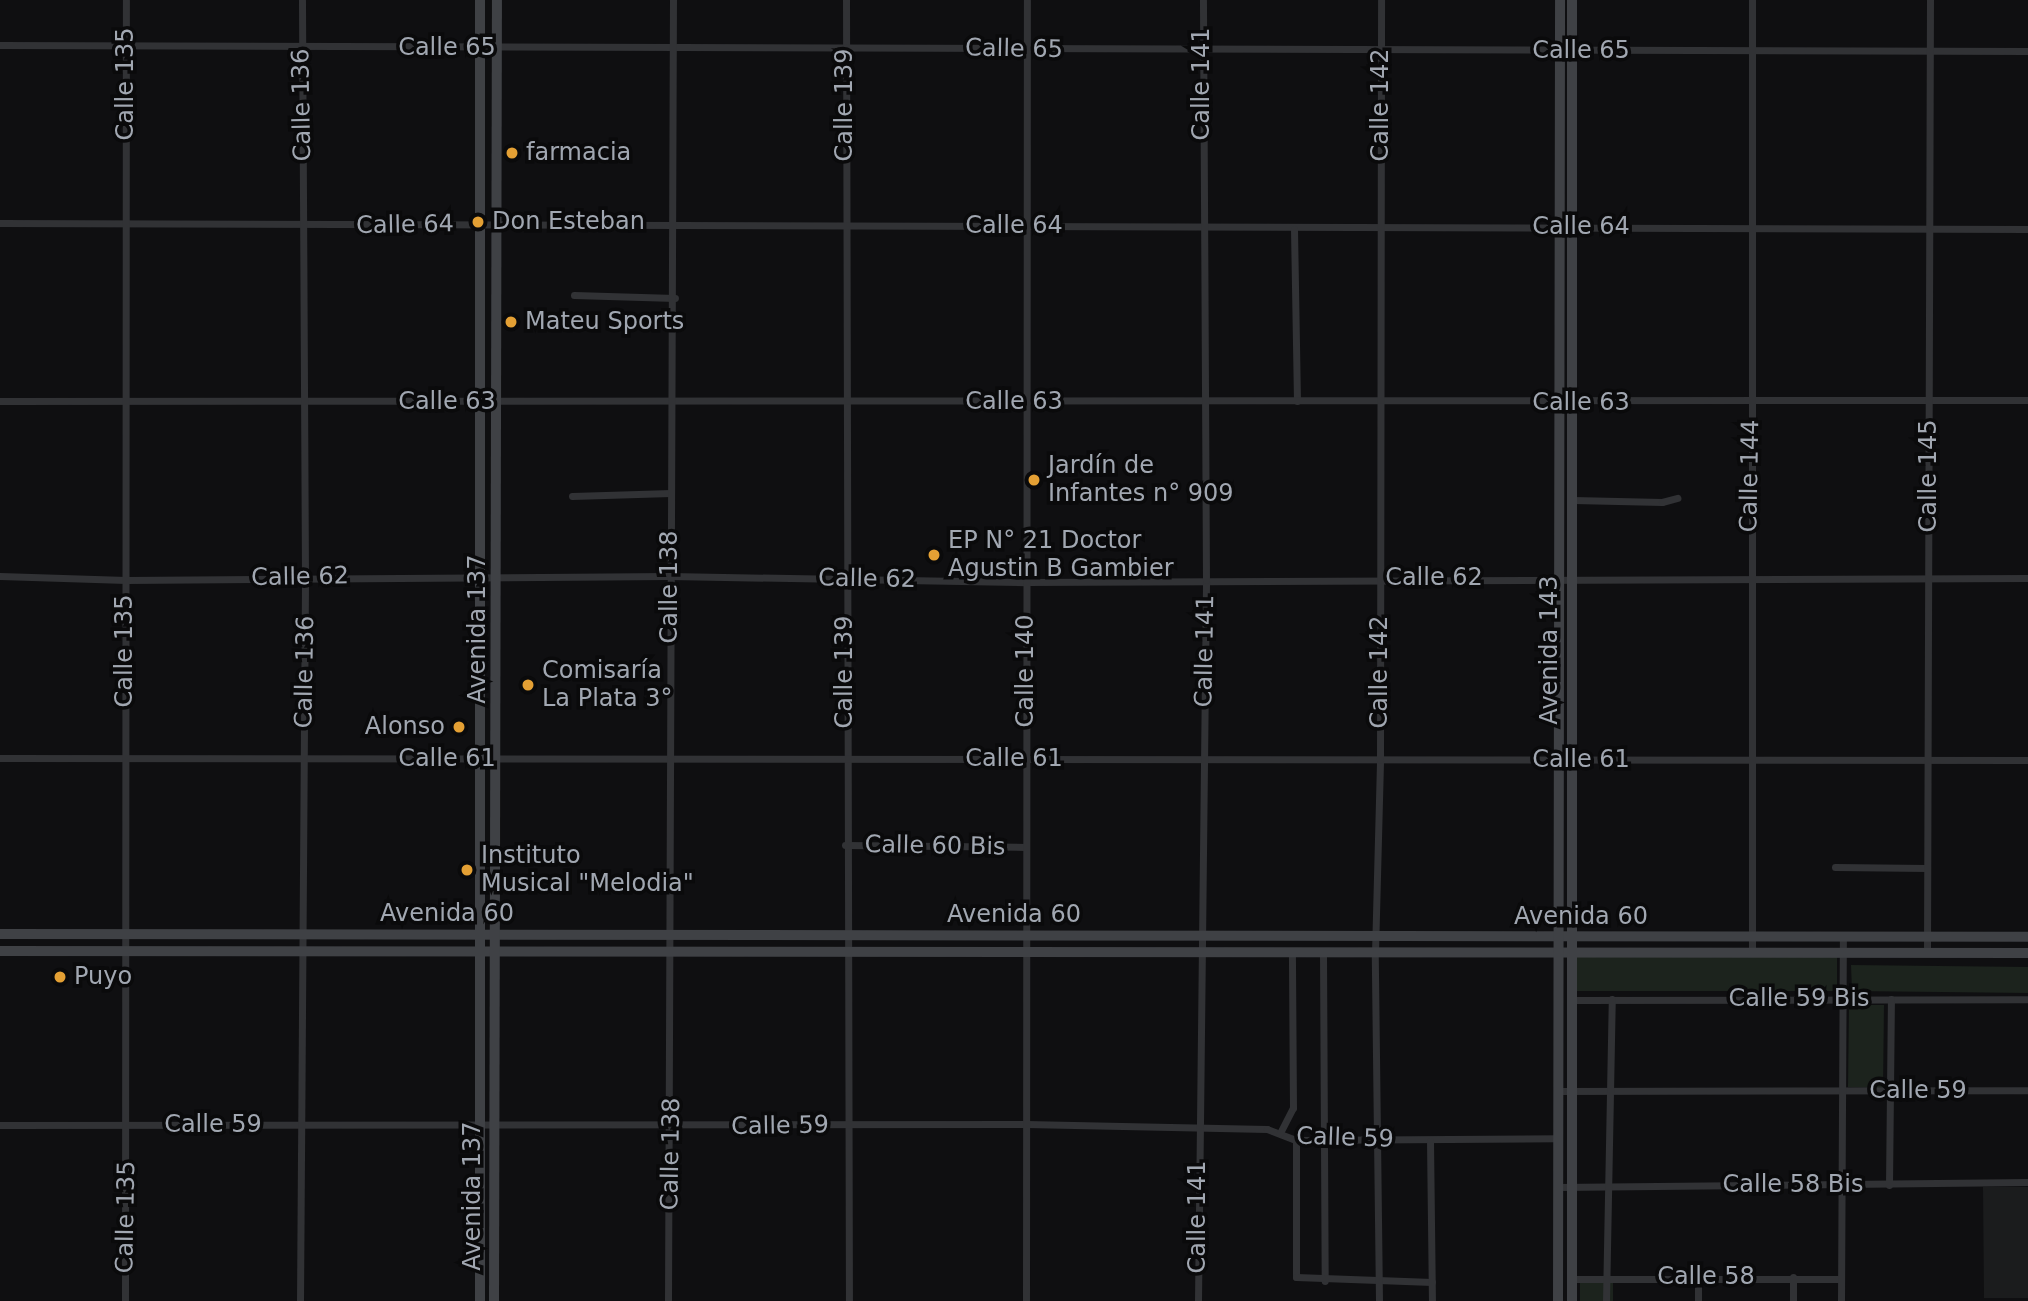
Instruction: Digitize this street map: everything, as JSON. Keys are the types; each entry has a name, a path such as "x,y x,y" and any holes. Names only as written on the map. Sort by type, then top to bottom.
{"main road":[{"name":"Avenida 137","path":"480,0 480,1301"},
{"name":"Avenida 137","path":"494,1301 499,576 497,0"},
{"name":"Avenida 143","path":"1558,1301 1556,760 1560,0"},
{"name":"Avenida 143","path":"1572,0 1572,1301"},
{"name":"Avenida 60","path":"0,934 2028,937"},
{"name":"Avenida 60","path":"0,951 2028,953"}],"street":[{"name":"Calle 135","path":"125,1301 126,0"},
{"name":"Calle 136","path":"300,1301 298,1124 305,934 302,0"},
{"name":"Calle 138","path":"668,1301 672,1127 670,576 675,298 673,0"},
{"name":"Calle 139","path":"846,0 845,845 850,1126 849,1301"},
{"name":"Calle 140","path":"1026,1301 1027,0"},
{"name":"Calle 141","path":"1198,1301 1206,580 1201,227 1203,0"},
{"name":"Calle 142","path":"1379,1301 1375,953 1378,938 1380,760 1381,0"},
{"name":"Calle 144","path":"1752,0 1749,578 1752,952"},
{"name":"Calle 145","path":"1927,953 1930,0"},
{"name":"Calle 65","path":"0,45 480,48 845,46 1027,50 1930,53 2028,51"},
{"name":"Calle 64","path":"0,223 304,227 499,223 1294,229 2028,229"},
{"path":"1294,229 1297,401"},
{"path":"574,295 675,298"},
{"name":"Calle 63","path":"0,401 672,400 847,403 1205,400 1751,404 2028,400"},
{"path":"572,496 671,493"},
{"path":"1573,500 1661,502 1677,498"},
{"name":"Calle 62","path":"0,576 125,580 305,576 670,576 1026,582 1380,578 2028,578"},
{"name":"Calle 61","path":"0,758 304,760 1204,757 1570,761 2028,760"},
{"name":"Calle 60 Bis","path":"845,845 1026,848"},
{"path":"1835,867 1927,868"},
{"path":"1841,1301 1838,1185 1844,999 1843,937"},
{"path":"1280,1133 1293,1108 1292,953"},
{"path":"1323,953 1322,1139 1325,1281"},
{"path":"1606,1301 1612,999"},
{"path":"1889,1185 1891,999"},
{"name":"Calle 59 Bis","path":"1571,1000 2028,999"},
{"name":"Calle 59","path":"1557,1091 2028,1090"},
{"name":"Calle 59","path":"0,1125 672,1127 1026,1124 1198,1126 1280,1133 1296,1140 1557,1138"},
{"path":"1296,1140 1299,1280 1432,1282"},
{"path":"1430,1141 1432,1301"},
{"name":"Calle 58 Bis","path":"1558,1187 2028,1182"},
{"path":"1698,1277 1698,1301"},
{"path":"1793,1277 1793,1301"},
{"name":"Calle 58","path":"1572,1279 1840,1279"}],"shaded area":[{"path":"1573,953 1837,953 1837,991 1573,991"},
{"path":"1851,965 2028,967 2028,993 1852,991"},
{"path":"1849,1005 1884,1005 1883,1088 1848,1087"},
{"path":"1983,1187 2028,1187 2028,1298 1984,1298"},
{"path":"1580,1283 1613,1283 1613,1301 1580,1301"}],"place":[{"name":"farmacia","path":"512,153"},
{"name":"Don Esteban","path":"478,222"},
{"name":"Mateu Sports","path":"511,322"},
{"name":"Jardín de Infantes n° 909","path":"1034,480"},
{"name":"EP N° 21 Doctor Agustin B Gambier","path":"934,555"},
{"name":"Comisaría La Plata 3°","path":"528,685"},
{"name":"Alonso","path":"459,727"},
{"name":"Instituto Musical \"Melodia\"","path":"467,870"},
{"name":"Puyo","path":"60,977"}]}
